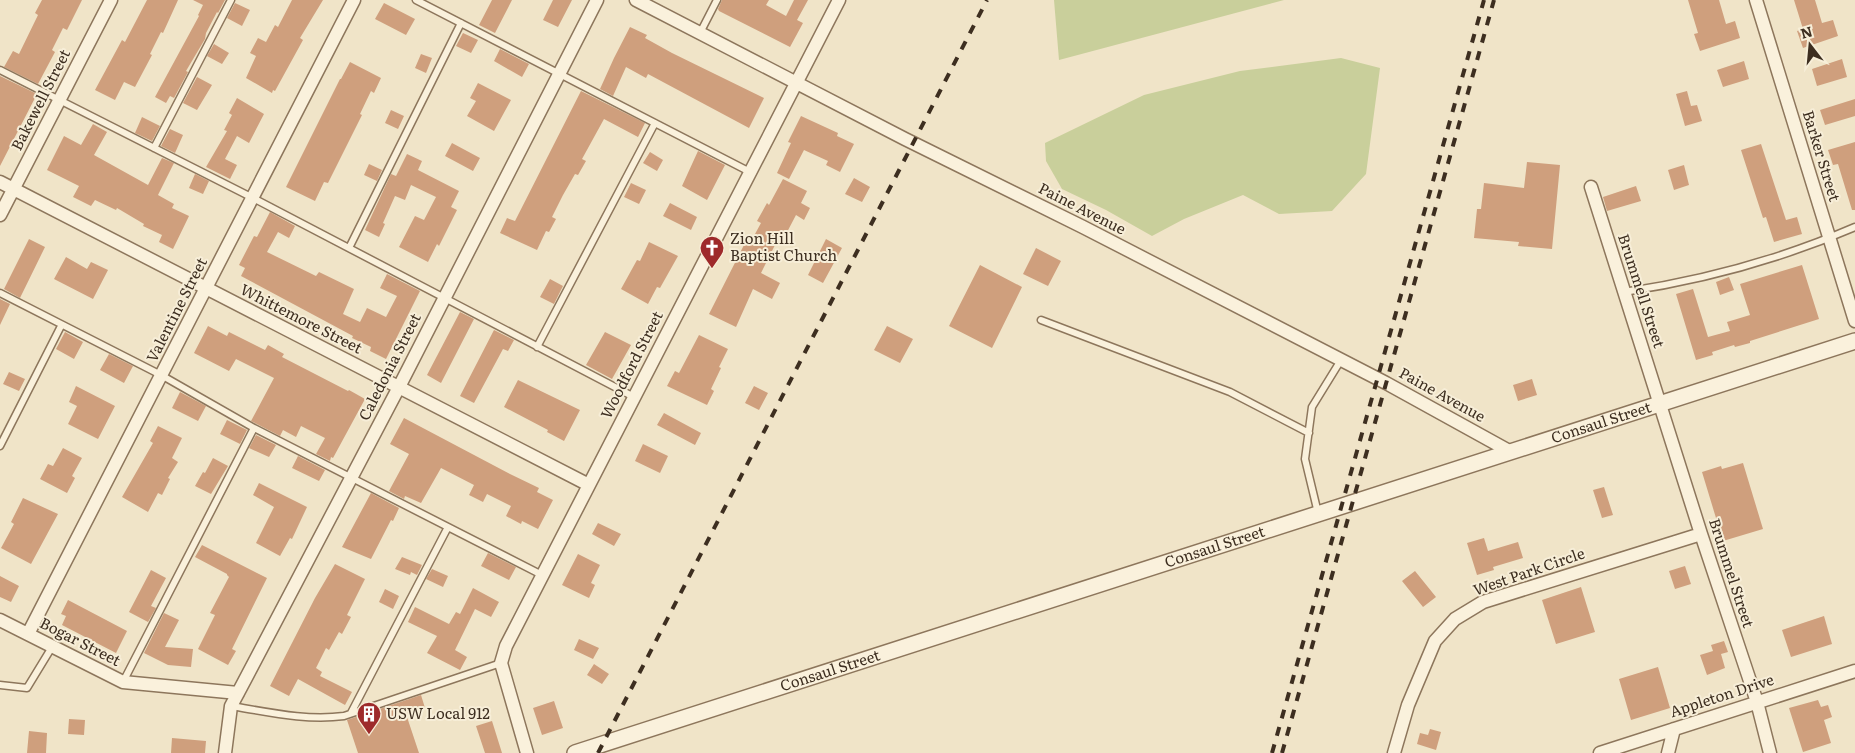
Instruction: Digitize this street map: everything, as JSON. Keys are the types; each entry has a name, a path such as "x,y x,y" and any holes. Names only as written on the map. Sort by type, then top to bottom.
{"street":[{"name":"Bakewell Street","path":"0,215 111,0"},
{"name":"Valentine Street","path":"28,634 354,0"},
{"name":"Caledonia Street","path":"225,753 231,706 399,387 597,0"},
{"name":"Paine Avenue","path":"636,0 1341,360 1511,452"},
{"name":"Woodford Street","path":"501,663 506,646 542,575 839,0"},
{"name":"Barker Street","path":"1756,0 1855,322"},
{"name":"Whittemore Street","path":"0,182 588,485"},
{"name":"Brummell Street","path":"1591,187 1660,404"},
{"name":"Consaul Street","path":"575,753 1855,341"},
{"name":"Brummel Street","path":"1660,404 1756,702 1770,753"},
{"name":"West Park Circle","path":"1394,753 1408,706 1435,641 1455,619 1483,602 1701,534"},
{"name":"Bogar Street","path":"0,620 123,682 238,693"},
{"path":"501,663 527,753"},
{"name":"Appleton Drive","path":"1600,753 1855,671"},
{"path":"1668,753 1674,729"}],"lane":[{"path":"154,148 231,0"},
{"path":"416,0 750,172"},
{"path":"700,33 717,0"},
{"path":"349,248 461,23"},
{"path":"0,70 253,198 634,397"},
{"path":"538,347 654,123"},
{"path":"1624,292 1670,285 1727,272 1830,238 1855,227"},
{"path":"0,293 161,375 254,428 542,575"},
{"path":"1041,320 1230,392 1308,433"},
{"path":"0,446 62,326"},
{"path":"1318,514 1305,459 1308,433 1312,407 1341,360"},
{"path":"123,682 254,428"},
{"path":"351,713 448,527"},
{"path":"0,685 27,688 52,646"},
{"path":"231,706 309,718 325,718 351,713 501,663"}],"green space":[{"path":"1054,0 1284,0 1059,60"},
{"path":"1341,58 1380,68 1366,174 1332,211 1279,214 1243,195 1184,219 1152,236 1106,210 1062,189 1046,161 1045,143 1144,95 1240,71"}],"building":[{"path":"42,0 82,0 67,30 63,28 52,50 55,52 38,84 4,67 13,51 19,54 38,15 35,13"},
{"path":"147,0 178,0 135,87 124,82 115,100 95,90 122,40 125,42"},
{"path":"193,0 225,0 186,71 188,72 174,98 170,96 166,103 155,97 199,16 203,5"},
{"path":"292,0 323,0 300,38 303,40 275,91 273,90 272,93 246,78 256,56 250,53 258,38 266,42 275,25 278,27"},
{"path":"492,0 512,0 495,33 479,25"},
{"path":"553,0 572,0 558,27 543,20"},
{"path":"722,0 769,0 766,5 786,16 794,0 808,0 797,20 803,23 790,47 719,11"},
{"path":"1688,0 1719,0 1726,24 1735,21 1740,38 1700,51 1694,34 1698,33"},
{"path":"1794,0 1815,0 1822,23 1833,20 1838,36 1803,48 1797,31 1803,29"},
{"path":"235,3 250,10 242,26 227,18"},
{"path":"384,3 415,19 406,35 375,19"},
{"path":"630,27 647,35 645,38 672,53 764,98 749,128 648,74 646,78 626,67 613,96 600,89"},
{"path":"463,33 478,40 471,53 456,46"},
{"path":"214,44 229,53 222,64 207,56"},
{"path":"500,49 529,64 522,77 494,61"},
{"path":"421,54 432,58 426,73 415,68"},
{"path":"1842,59 1847,77 1817,86 1812,69"},
{"path":"1744,61 1749,79 1723,87 1717,70"},
{"path":"350,62 381,78 374,93 371,91 360,114 362,115 328,183 324,182 315,201 286,187"},
{"path":"0,76 37,94 0,166"},
{"path":"197,77 212,85 197,110 183,103"},
{"path":"478,83 511,100 494,131 467,116 476,101 470,98"},
{"path":"581,91 645,123 638,137 604,119 582,159 586,161 578,175 575,174 563,195 552,217 556,219 549,232 546,231 537,250 500,233 507,218 515,221"},
{"path":"1687,91 1691,106 1697,105 1702,121 1685,126 1676,94"},
{"path":"237,98 264,114 249,143 237,136 225,159 237,165 230,179 206,167 227,131 224,130 232,115 229,113"},
{"path":"1855,99 1855,116 1825,125 1820,110"},
{"path":"391,110 404,116 398,129 385,123"},
{"path":"801,116 838,133 837,136 854,144 840,172 826,165 828,161 804,150 789,179 777,173 791,143 788,142"},
{"path":"142,117 160,126 152,141 135,133"},
{"path":"93,124 107,132 94,155 148,185 162,158 174,163 158,195 174,204 172,208 189,216 173,249 159,242 162,235 143,226 144,224 117,208 116,210 95,200 91,206 73,197 79,186 47,170 64,136 81,145"},
{"path":"170,129 183,135 175,153 161,146"},
{"path":"1855,142 1855,210 1852,210 1838,164 1833,165 1828,150"},
{"path":"452,143 480,158 473,171 445,156"},
{"path":"1761,144 1786,220 1797,217 1802,234 1774,242 1766,217 1763,218 1741,150"},
{"path":"698,151 725,165 707,200 682,186"},
{"path":"650,152 663,160 657,171 643,163"},
{"path":"407,154 422,161 418,170 459,191 451,207 457,210 439,246 437,244 428,262 399,247 415,216 424,220 436,197 411,185 405,200 395,196 379,237 365,230 391,174 396,176"},
{"path":"1527,162 1560,165 1552,249 1518,246 1519,242 1474,238 1477,209 1481,209 1484,183 1524,188"},
{"path":"369,164 382,170 377,181 364,175"},
{"path":"1684,165 1689,185 1674,190 1668,170"},
{"path":"195,174 209,181 203,194 189,188"},
{"path":"854,178 870,187 862,202 845,194"},
{"path":"783,179 807,191 801,203 810,208 804,220 796,215 785,236 781,233 761,273 780,283 772,299 753,289 736,327 709,314 745,243 749,245 761,223 757,221 767,203 769,205"},
{"path":"631,183 646,190 639,204 624,197"},
{"path":"1636,186 1641,201 1607,211 1603,197"},
{"path":"670,203 697,217 691,230 663,216"},
{"path":"270,212 295,226 289,238 278,232 267,252 316,276 319,272 354,289 343,314 360,322 367,308 386,317 397,296 380,288 387,274 420,291 386,359 370,351 371,347 352,338 353,336 241,276 245,268 239,265 254,236 257,237"},
{"path":"29,239 45,247 20,298 4,289"},
{"path":"826,239 842,248 823,283 808,275"},
{"path":"649,242 678,256 660,288 657,287 648,304 621,289 637,260 640,261"},
{"path":"1036,248 1061,261 1048,286 1023,274"},
{"path":"66,257 87,269 91,262 108,270 93,299 54,279"},
{"path":"980,265 1022,287 992,348 949,326"},
{"path":"1802,265 1819,319 1750,341 1750,343 1735,347 1734,345 1712,352 1713,355 1696,360 1676,294 1693,289 1708,337 1730,331 1727,322 1750,315 1740,284"},
{"path":"1729,277 1734,290 1720,295 1716,282"},
{"path":"550,279 563,286 554,304 540,297"},
{"path":"0,299 10,304 0,325"},
{"path":"460,312 474,319 441,383 427,375"},
{"path":"208,326 227,336 229,332 265,350 268,345 284,354 282,357 365,399 330,461 316,454 325,438 301,426 296,437 283,430 280,436 251,421 274,378 236,359 229,371 194,353"},
{"path":"887,326 913,339 900,363 874,350"},
{"path":"494,330 514,340 508,351 503,349 474,403 460,396"},
{"path":"65,332 83,342 74,359 56,349"},
{"path":"605,332 631,345 612,379 586,365"},
{"path":"699,335 728,349 719,367 721,368 711,389 714,391 707,405 667,386 675,371 679,373"},
{"path":"109,354 133,366 124,383 100,370"},
{"path":"9,372 25,379 19,391 3,384"},
{"path":"1532,379 1537,395 1518,401 1513,385"},
{"path":"518,380 580,410 564,441 547,432 548,430 504,407"},
{"path":"76,386 115,406 98,439 68,424 77,406 69,402"},
{"path":"754,386 768,393 759,410 745,403"},
{"path":"180,392 206,406 198,421 172,408"},
{"path":"664,413 701,433 695,445 657,425"},
{"path":"404,418 539,488 537,492 553,500 538,529 522,521 521,524 506,516 511,506 487,494 483,502 469,495 474,485 441,468 421,503 405,496 404,499 389,491 409,454 390,444"},
{"path":"227,420 247,430 240,444 220,434"},
{"path":"158,426 182,438 172,458 178,462 168,478 170,479 162,495 158,493 148,512 122,497 153,443 150,441"},
{"path":"256,435 276,445 269,457 249,448"},
{"path":"643,444 668,456 660,473 635,461"},
{"path":"63,448 82,458 72,476 75,478 67,493 40,479 48,464 53,466"},
{"path":"298,456 325,470 319,481 292,468"},
{"path":"213,458 228,466 211,494 195,486"},
{"path":"1743,463 1763,529 1723,541 1702,472 1721,466 1722,469"},
{"path":"259,483 307,507 292,539 290,538 280,556 256,543 274,507 253,495"},
{"path":"1604,487 1613,515 1602,518 1593,490"},
{"path":"371,493 399,508 371,559 342,547"},
{"path":"23,498 58,514 31,564 1,548 14,524 11,522"},
{"path":"598,523 621,534 614,546 592,534"},
{"path":"1484,538 1488,551 1518,542 1523,558 1493,567 1494,570 1477,575 1467,543"},
{"path":"202,545 267,578 232,649 236,651 228,665 198,649 215,615 210,613 229,577 227,574 195,557"},
{"path":"488,553 516,567 509,580 481,566"},
{"path":"578,554 600,565 591,583 595,585 589,598 562,585"},
{"path":"402,557 422,565 417,575 411,572 410,575 395,569"},
{"path":"335,564 365,579 347,615 351,617 342,634 339,632 329,650 326,648 316,668 322,672 320,676 352,692 345,705 298,679 289,696 270,686 315,598"},
{"path":"1685,566 1691,584 1675,589 1669,571"},
{"path":"432,569 448,576 443,587 426,579"},
{"path":"151,570 166,578 151,606 156,608 148,622 129,612"},
{"path":"1415,571 1436,597 1423,607 1402,581"},
{"path":"0,576 19,586 11,602 0,597"},
{"path":"1581,587 1595,632 1556,644 1542,600"},
{"path":"473,588 499,602 491,617 475,609 455,650 467,657 460,670 427,653 437,636 408,622 415,607 449,624 456,612 460,614"},
{"path":"385,589 399,596 393,609 379,602"},
{"path":"68,600 127,631 116,653 62,625 66,616 61,614"},
{"path":"164,613 179,620 165,647 193,649 191,667 168,665 144,653"},
{"path":"1824,616 1832,644 1791,657 1782,630"},
{"path":"579,639 599,648 593,659 574,650"},
{"path":"1724,641 1728,652 1721,654 1725,668 1707,675 1700,655 1713,651 1711,645"},
{"path":"594,664 609,674 602,684 587,675"},
{"path":"1658,667 1670,708 1631,720 1619,679"},
{"path":"421,695 425,708 406,714 419,753 358,753 347,720"},
{"path":"1818,700 1821,707 1828,705 1832,717 1824,720 1831,743 1803,752 1789,708"},
{"path":"554,701 563,728 542,735 533,708"},
{"path":"69,719 85,720 84,735 68,734"},
{"path":"492,721 502,753 485,753 476,726"},
{"path":"1430,729 1441,732 1436,750 1417,744 1420,733 1428,735"},
{"path":"29,731 47,733 46,753 27,753"},
{"path":"172,738 206,741 205,753 171,753"}],"railway":[{"path":"598,753 987,0"},
{"path":"1272,753 1484,0"},
{"path":"1282,753 1494,0"}],"place":[{"name":"Zion Hill Baptist Church","path":"712,269"},
{"name":"USW Local 912","path":"369,735"}]}
